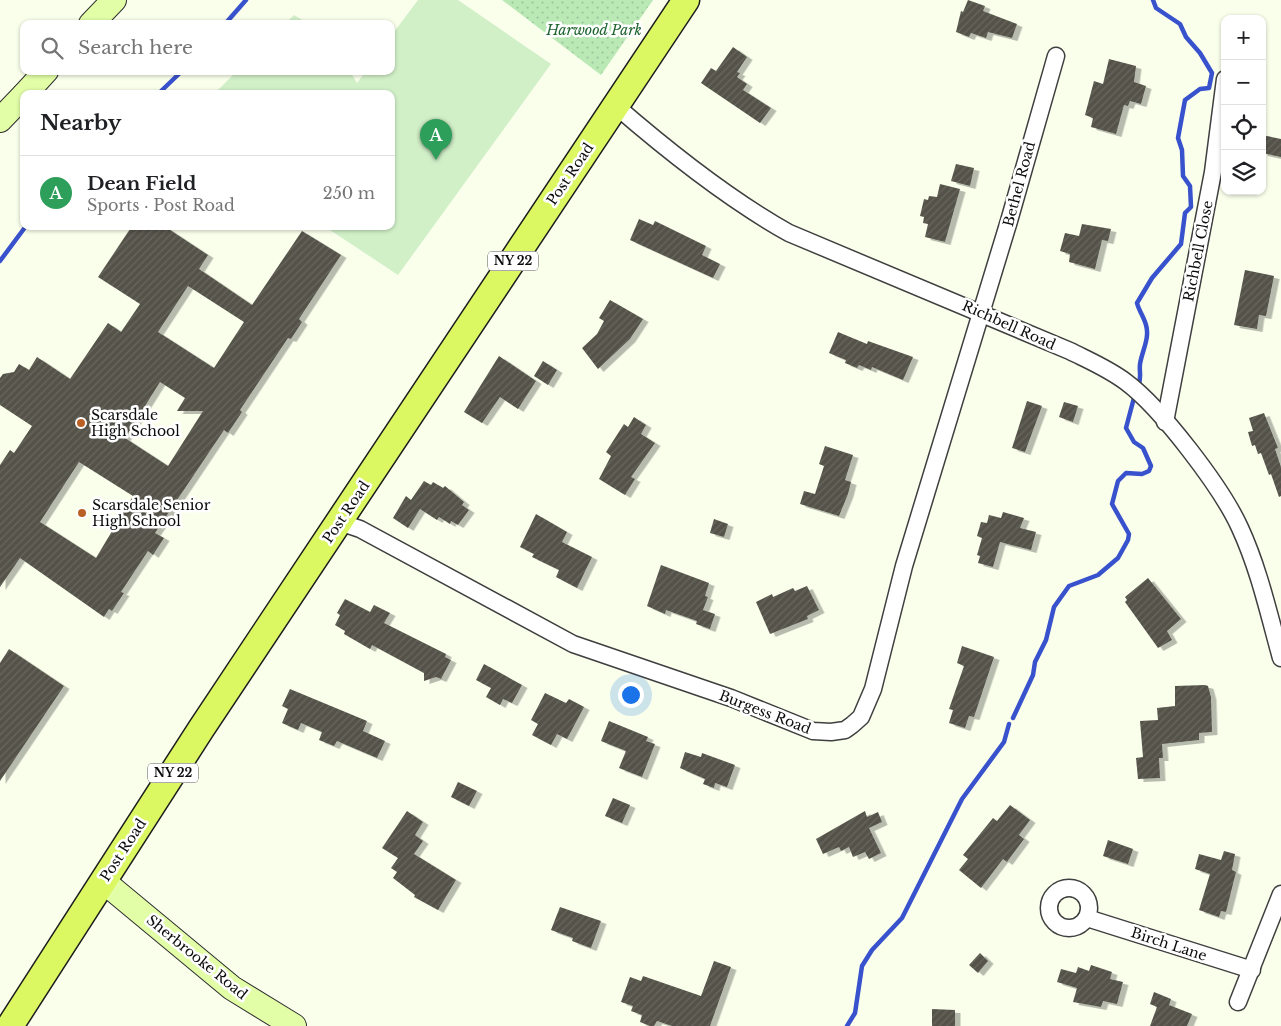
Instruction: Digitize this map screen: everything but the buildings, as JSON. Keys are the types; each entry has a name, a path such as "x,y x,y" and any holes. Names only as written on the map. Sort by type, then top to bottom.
{"main road":[{"name":"Post Road","path":"10,1026 103,881 686,0"}],"street":[{"path":"95,20 114,0"},
{"name":"Bethel Road","path":"982,312 1056,56"},
{"path":"28,90 42,75"},
{"path":"0,120 20,98"},
{"name":"Richbell Close","path":"1165,422 1213,172 1222,105"},
{"name":"Richbell Road","path":"616,106 759,216 789,233 982,312 1106,368 1128,383 1165,422 1208,476 1240,527 1252,558 1281,658"},
{"name":"Burgess Road","path":"340,522 360,529 573,644 731,698 813,731 844,730 861,718 873,689 904,566 982,312"},
{"name":"Sherbrooke Road","path":"103,881 232,988 294,1026"},
{"path":"1238,1002 1281,894"},
{"name":"Birch Lane","path":"1086,918 1252,970"}],"green space":[{"path":"418,0 458,0 551,64 398,275 330,230 395,230 395,90 218,90 233,75 352,75 357,83 363,75 395,75 395,31"},
{"name":"Harwood Park","path":"502,0 653,0 601,75"},
{"path":"294,15 302,20 289,20"}],"waterway":[{"path":"228,20 246,0"},
{"path":"1138,387 1140,364 1147,330 1137,303 1152,278 1181,244 1185,213 1191,207 1190,186 1183,176 1182,150 1178,138 1185,100 1200,89 1209,88 1212,73 1200,53 1186,37 1180,24 1156,8 1153,0"},
{"path":"162,90 178,75"},
{"path":"0,261 23,230"},
{"path":"1013,718 1033,675 1035,662 1046,640 1054,607 1069,586 1098,575 1118,558 1128,540 1129,534 1112,504 1118,481 1126,473 1142,474 1149,471 1151,466 1143,448 1134,442 1126,428 1135,394"},
{"path":"847,1026 855,1013 862,966 872,950 902,918 962,799 1004,742 1009,724"}],"place":[{"name":"Dean Field","path":"436,160"},
{"name":"Scarsdale High School","path":"81,423"},
{"name":"Scarsdale Senior High School","path":"82,513"}]}
